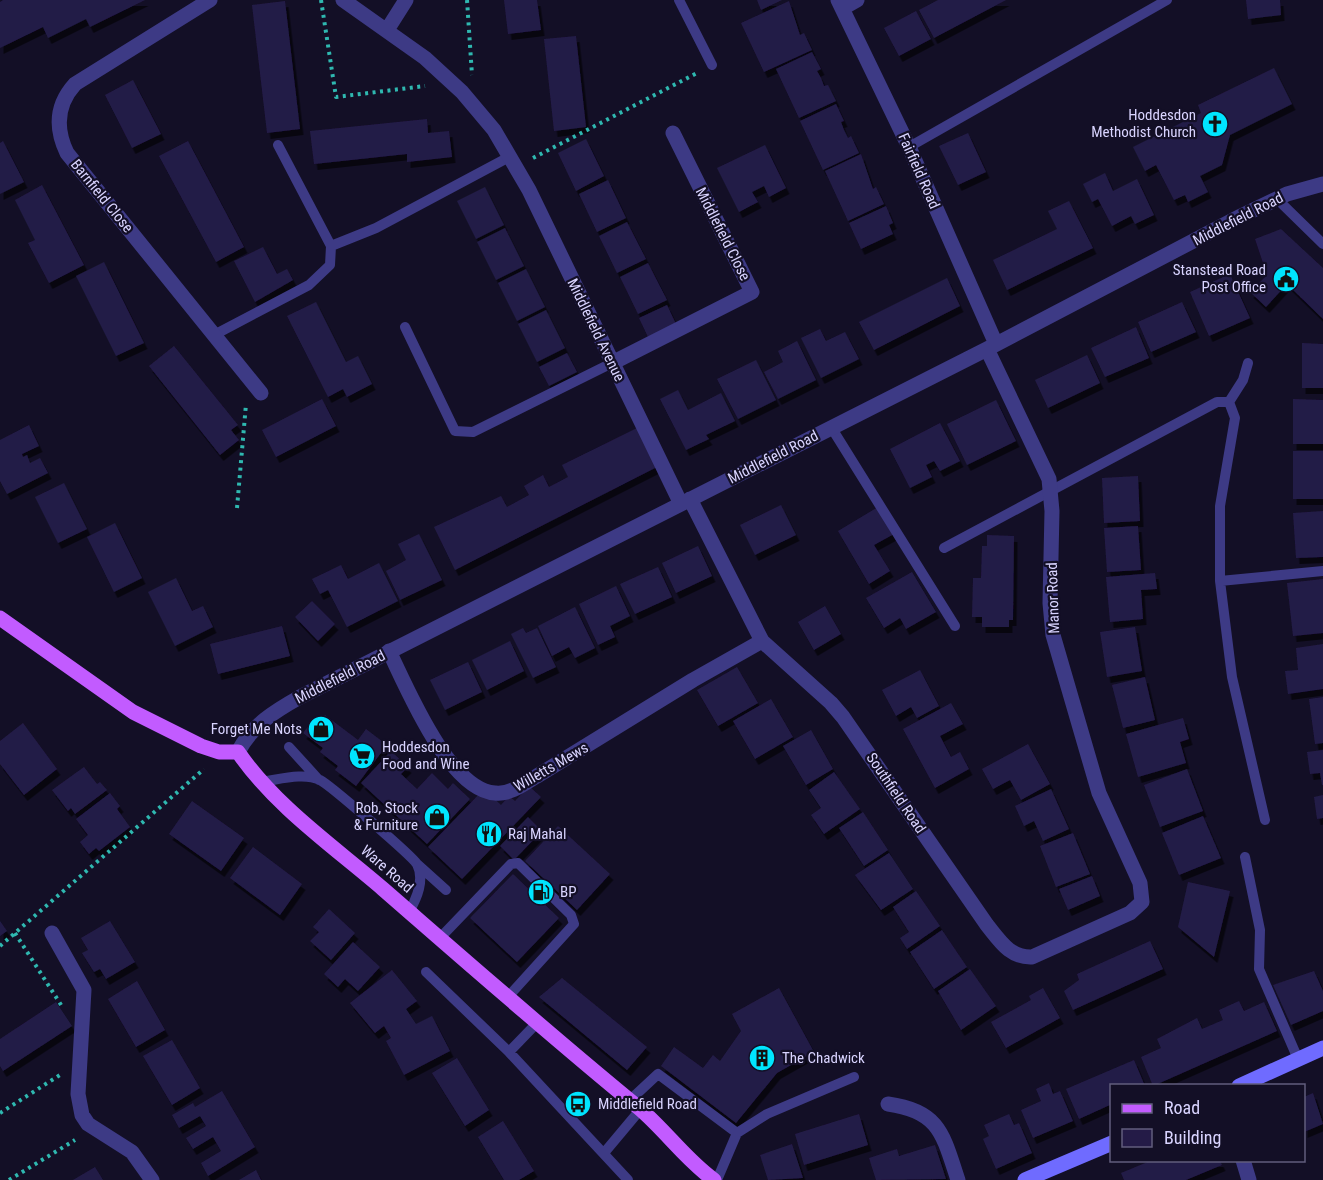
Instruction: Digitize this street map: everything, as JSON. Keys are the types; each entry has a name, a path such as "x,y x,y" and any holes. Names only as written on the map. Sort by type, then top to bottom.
{"main road":[{"path":"0,618 133,712 186,740 219,752 238,752"},
{"name":"Ware Road","path":"238,752 260,782 536,1024 635,1105 683,1150 697,1174 716,1180"}],"street":[{"name":"Barnfield Close","path":"210,0 75,84 63,100 58,131 67,153 261,393"},
{"name":"Middlefield Avenue","path":"343,0 387,30 453,82 475,105 514,161 612,363 686,501"},
{"path":"387,30 406,0"},
{"path":"840,4 857,0"},
{"name":"Fairfield Road","path":"840,4 909,147 992,347"},
{"name":"Middlefield Close","path":"612,363 752,292 673,133"},
{"name":"Middlefield Road","path":"238,752 253,729 264,719 389,651 992,347 1277,199 1323,184"},
{"name":"Manor Road","path":"992,347 1045,467 1051,491 1050,603 1058,655 1099,793 1140,883"},
{"name":"Southfield Road","path":"686,501 762,641 831,703 843,717 987,925 1015,955 1023,958 1040,954 1130,913 1142,902 1140,883"},
{"name":"Willetts Mews","path":"389,651 432,736 448,759 474,784 497,794 537,777 693,680 762,641"},
{"path":"52,933 84,990 79,1104 88,1124 132,1152 152,1180"},
{"path":"1243,1084 1323,1048"},
{"path":"888,1104 917,1110 934,1122 945,1139 958,1180"},
{"path":"1024,1180 1110,1144"},
{"path":"1243,1162 1249,1180"}],"lane":[{"path":"679,0 712,65"},
{"path":"909,147 1167,0"},
{"path":"214,335 317,280 330,265 331,246 278,145"},
{"path":"331,246 376,228 514,161"},
{"path":"1277,199 1323,244"},
{"path":"405,327 455,431 473,432 612,363"},
{"path":"1229,402 1243,380 1248,363"},
{"path":"944,548 1217,402 1229,402"},
{"path":"1229,402 1235,418 1220,506 1221,581 1232,677 1265,820"},
{"path":"831,427 955,626"},
{"path":"1221,581 1323,571"},
{"path":"289,747 320,780 446,890"},
{"path":"260,782 288,778 320,780"},
{"path":"1245,857 1260,930 1259,969 1298,1059"},
{"path":"410,912 420,883 416,863"},
{"path":"439,939 511,864 518,863 572,915 574,924 507,998"},
{"path":"426,972 509,1052 628,1180"},
{"path":"509,1052 536,1024"},
{"path":"604,1153 658,1074 737,1133"},
{"path":"716,1180 737,1133 767,1114 854,1077"}],"path":[{"path":"321,0 336,97 453,82"},
{"path":"466,0 475,105"},
{"path":"514,161 712,65"},
{"path":"237,508 248,377"},
{"path":"0,946 174,797 219,752"},
{"path":"15,933 64,1010"},
{"path":"0,1113 66,1071 80,1069"},
{"path":"9,1180 76,1139 88,1124"}],"building":[{"path":"3,0 145,0 90,27 86,19 48,38 43,27 0,48 0,2"},
{"path":"504,0 537,0 541,30 508,34"},
{"path":"757,0 782,0 761,10"},
{"path":"938,0 1006,0 934,38 919,10"},
{"path":"1246,0 1280,0 1281,15 1248,19"},
{"path":"285,1 300,129 267,133 252,5"},
{"path":"789,1 800,35 804,33 812,50 764,72 741,23"},
{"path":"916,11 931,39 899,56 884,28"},
{"path":"576,36 586,127 554,131 544,39"},
{"path":"812,52 821,69 817,71 824,86 828,85 836,101 799,118 776,69"},
{"name":"Hoddesdon Methodist Church","path":"1274,68 1292,104 1230,135 1222,165 1200,176 1208,192 1188,202 1185,195 1174,200 1156,165 1145,171 1133,147 1201,113 1198,105"},
{"path":"133,80 161,134 132,148 105,95"},
{"path":"836,104 844,121 841,122 844,130 848,138 851,136 859,153 823,170 800,121"},
{"path":"427,119 428,133 449,131 452,157 407,162 407,154 314,164 310,131"},
{"path":"968,133 986,172 958,185 939,146"},
{"path":"586,139 604,176 576,191 558,153"},
{"path":"3,141 24,182 0,194 0,143"},
{"path":"188,141 244,247 216,262 159,156"},
{"path":"765,145 786,188 769,197 764,186 752,192 758,202 739,212 717,168"},
{"path":"861,154 873,189 876,187 884,204 848,221 825,171"},
{"path":"1105,173 1113,191 1137,179 1154,215 1135,224 1131,216 1112,226 1098,199 1092,202 1083,184"},
{"path":"608,180 626,218 597,232 579,194"},
{"path":"42,185 84,265 49,283 28,243 35,240 15,200"},
{"path":"485,187 504,225 476,239 457,201"},
{"path":"1069,201 1093,248 1007,290 993,260 1057,229 1048,211"},
{"path":"886,206 893,223 889,225 893,234 861,249 849,223"},
{"path":"627,222 646,259 617,273 599,236"},
{"path":"505,228 524,266 496,280 477,242"},
{"path":"1281,229 1323,268 1323,319 1287,284 1266,307 1250,292 1267,275 1255,239"},
{"path":"263,247 277,274 287,269 293,280 255,302 234,261"},
{"path":"104,262 144,343 116,356 76,276"},
{"path":"648,263 667,300 638,314 620,277"},
{"path":"526,269 545,307 517,321 498,283"},
{"path":"1230,274 1250,318 1209,336 1190,292"},
{"path":"947,278 960,306 874,350 859,322"},
{"path":"316,302 346,362 358,356 372,384 347,397 343,389 328,397 287,316"},
{"path":"1182,302 1196,332 1151,352 1138,322"},
{"path":"667,305 676,324 648,337 639,318"},
{"path":"546,310 565,348 537,362 518,324"},
{"path":"1136,327 1149,358 1105,377 1091,348"},
{"path":"820,329 826,341 845,332 859,359 821,378 801,338"},
{"path":"797,341 816,380 778,399 764,372 783,362 778,351"},
{"path":"1302,343 1323,344 1323,388 1302,388"},
{"path":"174,346 238,425 231,430 239,440 220,455 149,366"},
{"path":"567,353 577,372 549,386 539,367"},
{"path":"1087,355 1100,383 1048,408 1035,380"},
{"path":"756,360 776,400 738,419 717,379"},
{"path":"678,390 688,410 721,393 735,421 706,435 709,439 686,450 660,399"},
{"path":"322,399 336,426 276,457 262,430"},
{"path":"1293,399 1323,400 1323,444 1293,444"},
{"path":"996,400 1016,441 967,465 947,424"},
{"path":"940,423 960,461 940,471 934,461 926,465 932,477 910,488 890,449"},
{"path":"29,425 39,446 22,454 23,457 27,455 30,463 40,458 48,473 7,494 0,481 0,440"},
{"path":"637,428 657,467 455,570 434,527 501,496 507,507 529,495 524,486 543,475 549,487 568,477 562,465"},
{"path":"1293,451 1323,451 1323,499 1293,499"},
{"path":"1138,476 1140,521 1104,523 1102,478"},
{"path":"64,483 87,529 58,543 35,497"},
{"path":"781,505 796,535 755,555 740,525"},
{"path":"878,507 894,534 874,545 890,571 869,584 838,531"},
{"path":"1323,511 1323,557 1296,558 1293,513"},
{"path":"115,523 142,578 114,592 87,537"},
{"path":"1138,526 1141,570 1107,572 1104,528"},
{"path":"419,534 442,580 400,600 386,571 406,560 398,544"},
{"path":"987,535 1014,536 1013,620 1009,620 1009,627 982,627 982,617 972,617 973,578 981,578 982,546 987,546"},
{"path":"698,546 712,576 676,593 662,563"},
{"path":"379,563 398,601 347,627 328,590 320,594 312,579 341,565 348,579"},
{"path":"658,567 672,597 635,614 620,584"},
{"path":"912,572 936,612 906,629 900,618 884,628 866,598"},
{"path":"1155,573 1157,589 1141,590 1143,619 1110,622 1106,577"},
{"path":"176,578 192,611 203,606 213,627 175,646 148,592"},
{"path":"1323,579 1323,633 1293,636 1287,583"},
{"path":"616,586 630,616 610,626 615,637 598,645 579,604"},
{"path":"312,601 335,624 318,641 295,617"},
{"path":"825,606 841,634 814,650 798,622"},
{"path":"575,607 595,648 575,658 569,647 552,656 538,626"},
{"path":"282,626 290,656 218,674 210,644"},
{"path":"1135,627 1142,671 1107,677 1100,632"},
{"path":"523,628 526,633 537,628 556,667 533,678 511,634"},
{"path":"510,641 524,671 487,690 472,660"},
{"path":"1323,644 1323,689 1288,694 1285,671 1298,670 1296,648"},
{"path":"468,662 482,692 445,710 430,680"},
{"path":"737,667 758,703 718,726 697,690"},
{"path":"920,670 939,706 917,718 911,707 896,716 882,690"},
{"path":"1145,677 1155,720 1123,728 1112,685"},
{"path":"1323,697 1323,743 1315,744 1309,699"},
{"path":"771,699 793,737 755,759 733,721"},
{"path":"951,703 963,724 940,736 951,757 960,752 969,769 935,788 903,729"},
{"path":"325,715 358,740 366,729 387,745 356,786 335,770 338,766 320,752 323,748 303,733 314,719 319,723"},
{"path":"1183,718 1189,739 1180,742 1186,763 1138,777 1126,734"},
{"path":"23,723 57,769 24,795 0,764 0,741"},
{"path":"811,730 833,769 806,785 783,746"},
{"path":"1028,744 1050,784 1021,800 1010,780 993,789 982,769"},
{"path":"1323,750 1322,785 1320,773 1310,774 1307,752"},
{"path":"391,751 408,767 401,774 417,789 432,773 448,789 453,783 470,799 427,844 361,783"},
{"path":"84,767 97,784 100,782 107,790 75,814 71,808 68,811 52,790"},
{"path":"1187,769 1203,811 1160,827 1144,785"},
{"path":"834,772 860,809 824,834 811,815 821,808 809,790"},
{"path":"529,786 541,797 462,879 428,847 484,789 501,805 509,796 515,801"},
{"path":"1051,789 1069,829 1043,841 1034,821 1024,826 1015,806"},
{"path":"110,793 120,806 117,809 130,827 99,851 96,848 89,854 80,842 88,835 76,819"},
{"path":"1323,795 1323,818 1317,819 1314,797"},
{"path":"192,801 244,838 221,871 169,834"},
{"path":"863,812 888,850 864,866 839,828"},
{"path":"1203,816 1221,858 1179,875 1162,833"},
{"path":"528,817 542,831 514,860 500,846"},
{"path":"558,826 610,874 577,910 525,861"},
{"path":"1073,833 1090,874 1056,887 1040,846"},
{"path":"253,847 302,884 280,915 230,878"},
{"path":"889,853 913,889 881,910 855,875"},
{"path":"513,874 559,918 517,962 470,918"},
{"path":"1092,876 1100,896 1068,910 1059,889"},
{"path":"1188,882 1230,891 1214,957 1178,927"},
{"path":"916,891 940,926 907,949 900,938 909,932 893,907"},
{"path":"329,909 355,933 331,960 310,941 319,932 313,927"},
{"path":"0,921 7,931 0,936"},
{"path":"110,921 135,962 106,979 100,969 94,972 82,953 88,950 81,938"},
{"path":"942,930 967,967 934,989 910,952"},
{"path":"1150,941 1163,969 1073,1010 1064,991 1079,980 1077,974"},
{"path":"353,942 380,967 358,991 345,979 338,987 324,974"},
{"path":"970,969 996,1006 961,1030 938,991"},
{"path":"392,970 417,1001 406,1009 416,1024 432,1016 450,1051 404,1075 386,1041 391,1038 384,1026 375,1033 350,1003"},
{"path":"1314,971 1323,991 1323,1011 1291,1025 1273,985"},
{"path":"562,978 647,1047 627,1070 539,997"},
{"path":"137,981 165,1030 136,1047 108,999"},
{"name":"The Chadwick","path":"779,988 814,1052 777,1073 736,1123 661,1066 674,1047 703,1068 713,1055 720,1061 741,1031 732,1014"},
{"path":"1043,988 1060,1018 1006,1048 991,1022 1031,1000 1029,996"},
{"path":"1239,1001 1244,1011 1264,1002 1277,1031 1158,1084 1152,1084 1141,1057 1161,1048 1157,1039 1197,1018 1202,1029 1223,1020 1219,1010"},
{"path":"56,1002 72,1026 3,1071 0,1066 0,1039"},
{"path":"172,1040 200,1088 172,1105 143,1056"},
{"path":"457,1058 489,1110 465,1126 432,1073"},
{"path":"1134,1060 1144,1084 1110,1084 1110,1105 1079,1119 1066,1089"},
{"path":"1049,1083 1053,1094 1060,1091 1073,1121 1033,1138 1021,1110 1041,1101 1036,1089"},
{"path":"222,1091 255,1147 208,1176 201,1163 221,1151 213,1137 193,1149 186,1138 206,1126 200,1116 179,1128 172,1115 193,1103 195,1107"},
{"path":"1313,1093 1323,1124 1305,1132 1305,1097"},
{"path":"859,1114 868,1145 804,1165 795,1134"},
{"path":"1009,1114 1014,1125 1019,1123 1032,1153 996,1169 983,1139 989,1136 984,1125"},
{"path":"503,1121 534,1171 519,1180 504,1180 478,1137"},
{"path":"792,1144 803,1178 768,1180 760,1155"},
{"path":"935,1145 946,1179 876,1180 869,1158 897,1149 899,1156"},
{"path":"1148,1162 1220,1162 1222,1165 1186,1180 1124,1180 1121,1173"},
{"path":"95,1167 103,1180 73,1180"},
{"path":"256,1170 261,1180 239,1180"}],"place":[{"name":"Hoddesdon Methodist Church","path":"1215,124"},
{"name":"Stanstead Road Post Office","path":"1286,279"},
{"name":"Forget Me Nots","path":"321,729"},
{"name":"Hoddesdon Food and Wine","path":"362,756"},
{"name":"Rob, Stock & Furniture","path":"437,817"},
{"name":"Raj Mahal","path":"489,834"},
{"name":"BP","path":"541,892"},
{"name":"The Chadwick","path":"762,1058"},
{"name":"Middlefield Road","path":"578,1104"}]}
